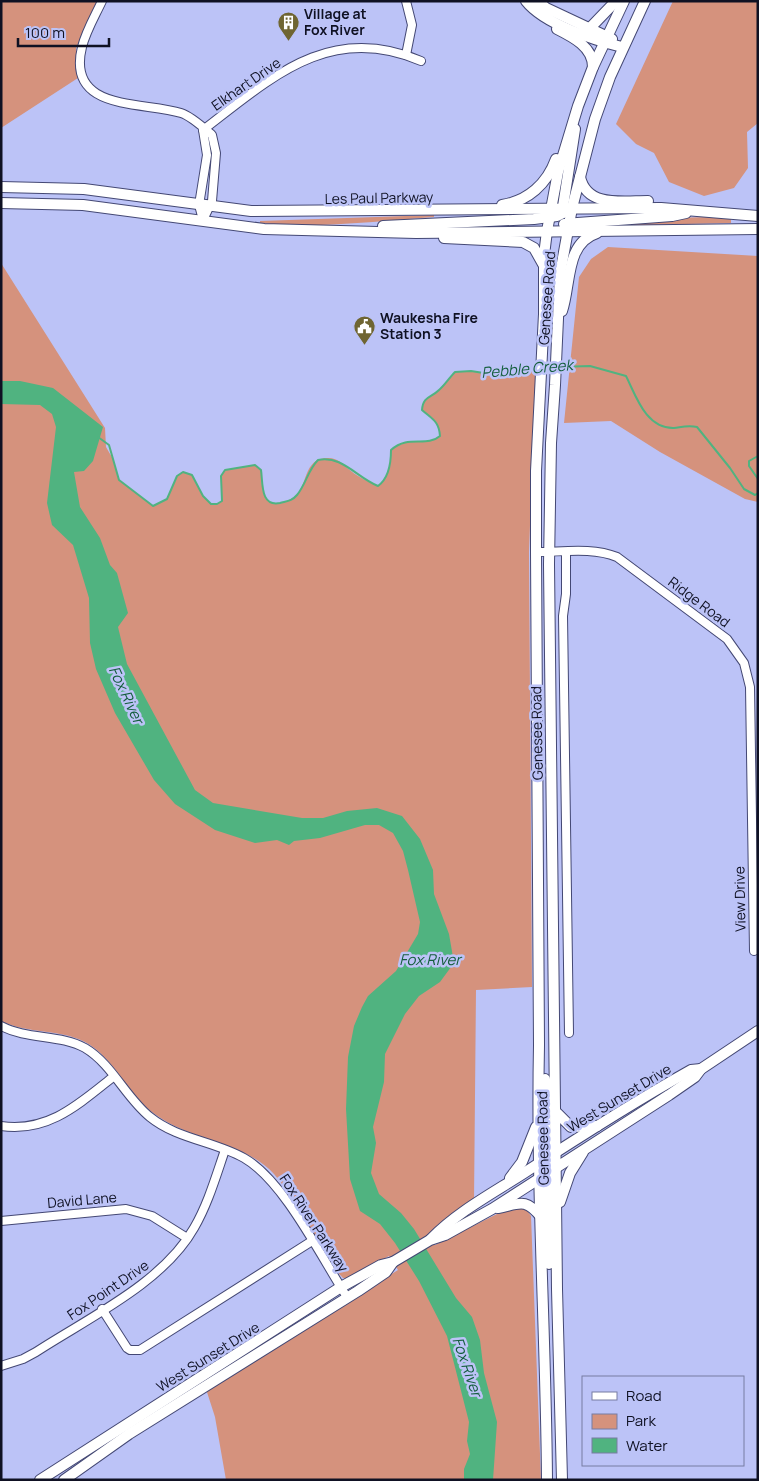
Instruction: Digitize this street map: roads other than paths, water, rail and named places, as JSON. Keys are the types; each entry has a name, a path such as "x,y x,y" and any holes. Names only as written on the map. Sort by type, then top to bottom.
{"main road":[{"path":"518,1 533,17 567,34 584,46 591,57 593,67"},
{"path":"526,1 548,18 606,39"},
{"path":"538,1 546,8 590,28 622,48"},
{"path":"590,28 616,1"},
{"name":"Genesee Road","path":"562,1480 557,1289 557,1167 553,1154 556,1113 549,552 551,443 556,385 562,217 558,172 577,109 593,67 624,1"},
{"name":"Genesee Road","path":"547,1480 547,1394 540,1217 544,1176 539,1163 538,1124 536,552 536,471 544,268 547,231 562,217 580,177 595,119 622,48 645,1"},
{"path":"469,210 516,202 540,186 554,166 566,124 577,109"},
{"path":"580,177 586,192 599,199 671,202 698,210"},
{"name":"Les Paul Parkway","path":"1,187 84,190 210,207 289,213 469,210 562,217 698,210 758,216"},
{"name":"Les Paul Parkway","path":"1,202 83,205 264,229 416,233 547,231 562,217"},
{"path":"319,230 562,217 672,216 698,210"},
{"name":"Les Paul Parkway","path":"562,217 608,231 758,229"},
{"path":"557,326 578,247 587,237 608,231"},
{"path":"416,233 451,239 523,242 534,248 544,268"},
{"name":"West Sunset Drive","path":"49,1479 85,1452 341,1287 381,1265 394,1262 430,1240 445,1235 492,1209 669,1095 695,1077 700,1069 758,1031"},
{"path":"539,1045 544,1058 546,1142 553,1154"},
{"name":"West Sunset Drive","path":"430,1240 441,1228 553,1154 691,1070 700,1069"},
{"path":"556,1113 570,1127 598,1126"},
{"path":"503,1186 522,1162 538,1124"},
{"path":"557,1207 570,1174 584,1150"},
{"path":"544,1176 549,1269 557,1289"},
{"path":"492,1209 526,1204 534,1208 540,1217"},
{"name":"West Sunset Drive","path":"64,1480 128,1434 386,1272 394,1262"}],"street":[{"path":"102,1 84,40 81,55 82,72 92,90 109,101 184,114 196,121 203,130 212,135 216,150 210,207 202,220"},
{"path":"406,1 412,25 406,55"},
{"name":"Elkhart Drive","path":"203,130 243,99 306,58 339,48 382,49 421,61"},
{"path":"202,220 199,205 207,155 203,130"},
{"name":"Ridge Road","path":"536,552 606,552 617,557 719,631 739,655 750,687 754,846"},
{"name":"Genesee Road","path":"566,552 566,594 563,616 569,1034"},
{"name":"View Drive","path":"754,846 754,951"},
{"name":"Fox River Parkway","path":"1,1026 26,1035 77,1044 93,1054 130,1098 152,1119 167,1128 226,1150 249,1161 270,1178 348,1297"},
{"path":"1,1126 33,1126 55,1119 74,1108 114,1077"},
{"name":"Fox Point Drive","path":"1,1366 36,1352 156,1273 176,1253 201,1215 226,1150"},
{"name":"David Lane","path":"1,1221 126,1209 152,1216 187,1238"},
{"path":"102,1309 127,1348 130,1350 140,1350 312,1241"}],"water":[{"name":"Fox River","path":"1,381 20,381 53,388 103,427 93,461 84,471 74,472 80,507 100,538 110,565 117,573 128,613 118,627 127,664 195,790 213,803 302,818 323,818 347,811 377,808 402,816 420,839 433,870 434,894 449,934 454,963 440,982 419,996 405,1014 385,1054 384,1082 373,1127 376,1143 371,1173 379,1194 401,1213 414,1229 456,1298 472,1317 480,1340 484,1373 497,1422 493,1480 464,1480 464,1469 470,1454 467,1441 469,1422 447,1336 419,1281 395,1243 380,1224 360,1211 350,1179 346,1109 348,1057 354,1026 368,996 396,971 418,934 420,922 403,851 393,833 379,825 365,825 320,838 294,841 289,845 277,840 255,843 215,830 175,804 154,780 115,713 96,669 90,643 89,598 73,545 52,525 47,503 56,427 52,414 40,405 1,404"}],"waterway":[{"name":"Pebble Creek","path":"558,367 590,366 626,376 638,402 649,417 664,427 697,427 730,468 744,489 755,495 758,493"},
{"name":"Pebble Creek","path":"98,437 109,445 119,480 153,506 167,499 177,476 183,472 192,475 203,496 211,504 217,504 222,501 221,476 225,470 255,465 261,470 266,498 274,503 280,503 291,500 297,495 318,460 327,459 342,464 378,486 387,475 391,450 404,443 429,441 440,436 437,424 422,410 423,405 455,372 471,371 490,374 514,367 539,368"},
{"name":"Pebble Creek","path":"758,456 749,461 749,466 758,479"}],"place":[{"name":"Village at Fox River","path":"288,41"},
{"name":"Waukesha Fire Station 3","path":"364,345"}]}
